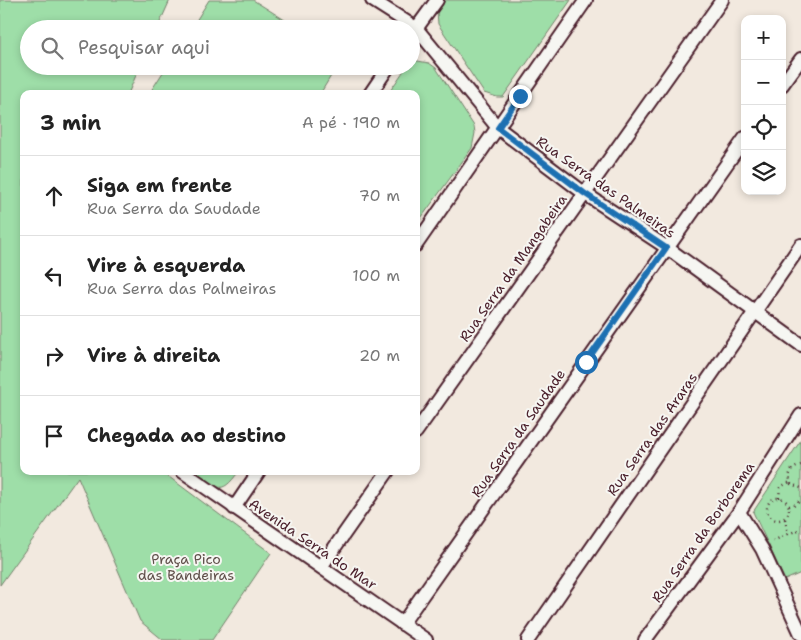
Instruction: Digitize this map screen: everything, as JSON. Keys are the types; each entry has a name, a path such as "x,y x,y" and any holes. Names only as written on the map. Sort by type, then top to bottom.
{"street":[{"name":"Rua Serra das Palmeiras","path":"372,0 398,20"},
{"path":"420,24 437,0"},
{"path":"420,239 586,0"},
{"name":"Rua Serra da Mangabeira","path":"420,426 722,0"},
{"name":"Rua Serra das Palmeiras","path":"420,39 498,128 584,193 666,248 801,345"},
{"path":"786,80 801,59"},
{"path":"373,90 383,75"},
{"name":"Rua Serra da Saudade","path":"402,624 741,144"},
{"name":"Rua Serra das Araras","path":"528,640 801,245"},
{"name":"Rua Serra da Borborema","path":"645,640 739,512 801,415"},
{"name":"Avenida Serra do Mar","path":"188,475 426,640"},
{"path":"234,508 256,475"},
{"path":"321,567 385,475"},
{"path":"739,512 762,549 801,634"}],"path":[{"path":"801,465 792,469 789,476 790,482 794,487 801,489"},
{"path":"779,498 780,487 790,482"},
{"path":"785,519 774,520 768,514 769,503 779,498 785,500 789,506 789,513 785,519 788,534"},
{"path":"789,506 796,504 801,499"},
{"path":"768,544 801,529"}],"green space":[{"name":"Praça Pico das Bandeiras","path":"0,0 170,0 161,20 20,20 20,75 136,75 130,90 20,90 20,475 166,475 271,553 212,640 163,640 140,621 78,477 0,585"},
{"path":"209,0 253,0 285,20 197,20"},
{"path":"443,0 571,0 503,97 497,97 484,93 438,24 437,11"},
{"path":"420,61 429,63 436,68 474,126 475,133 472,148 420,220 420,90 391,90 401,75 420,75"},
{"path":"161,75 332,75 322,90 152,90"},
{"path":"801,440 801,573 785,580 753,512"},
{"path":"199,475 236,475 227,485 218,487"}],"route":[{"path":"520,96 498,128 584,193 666,248 586,362"}]}
